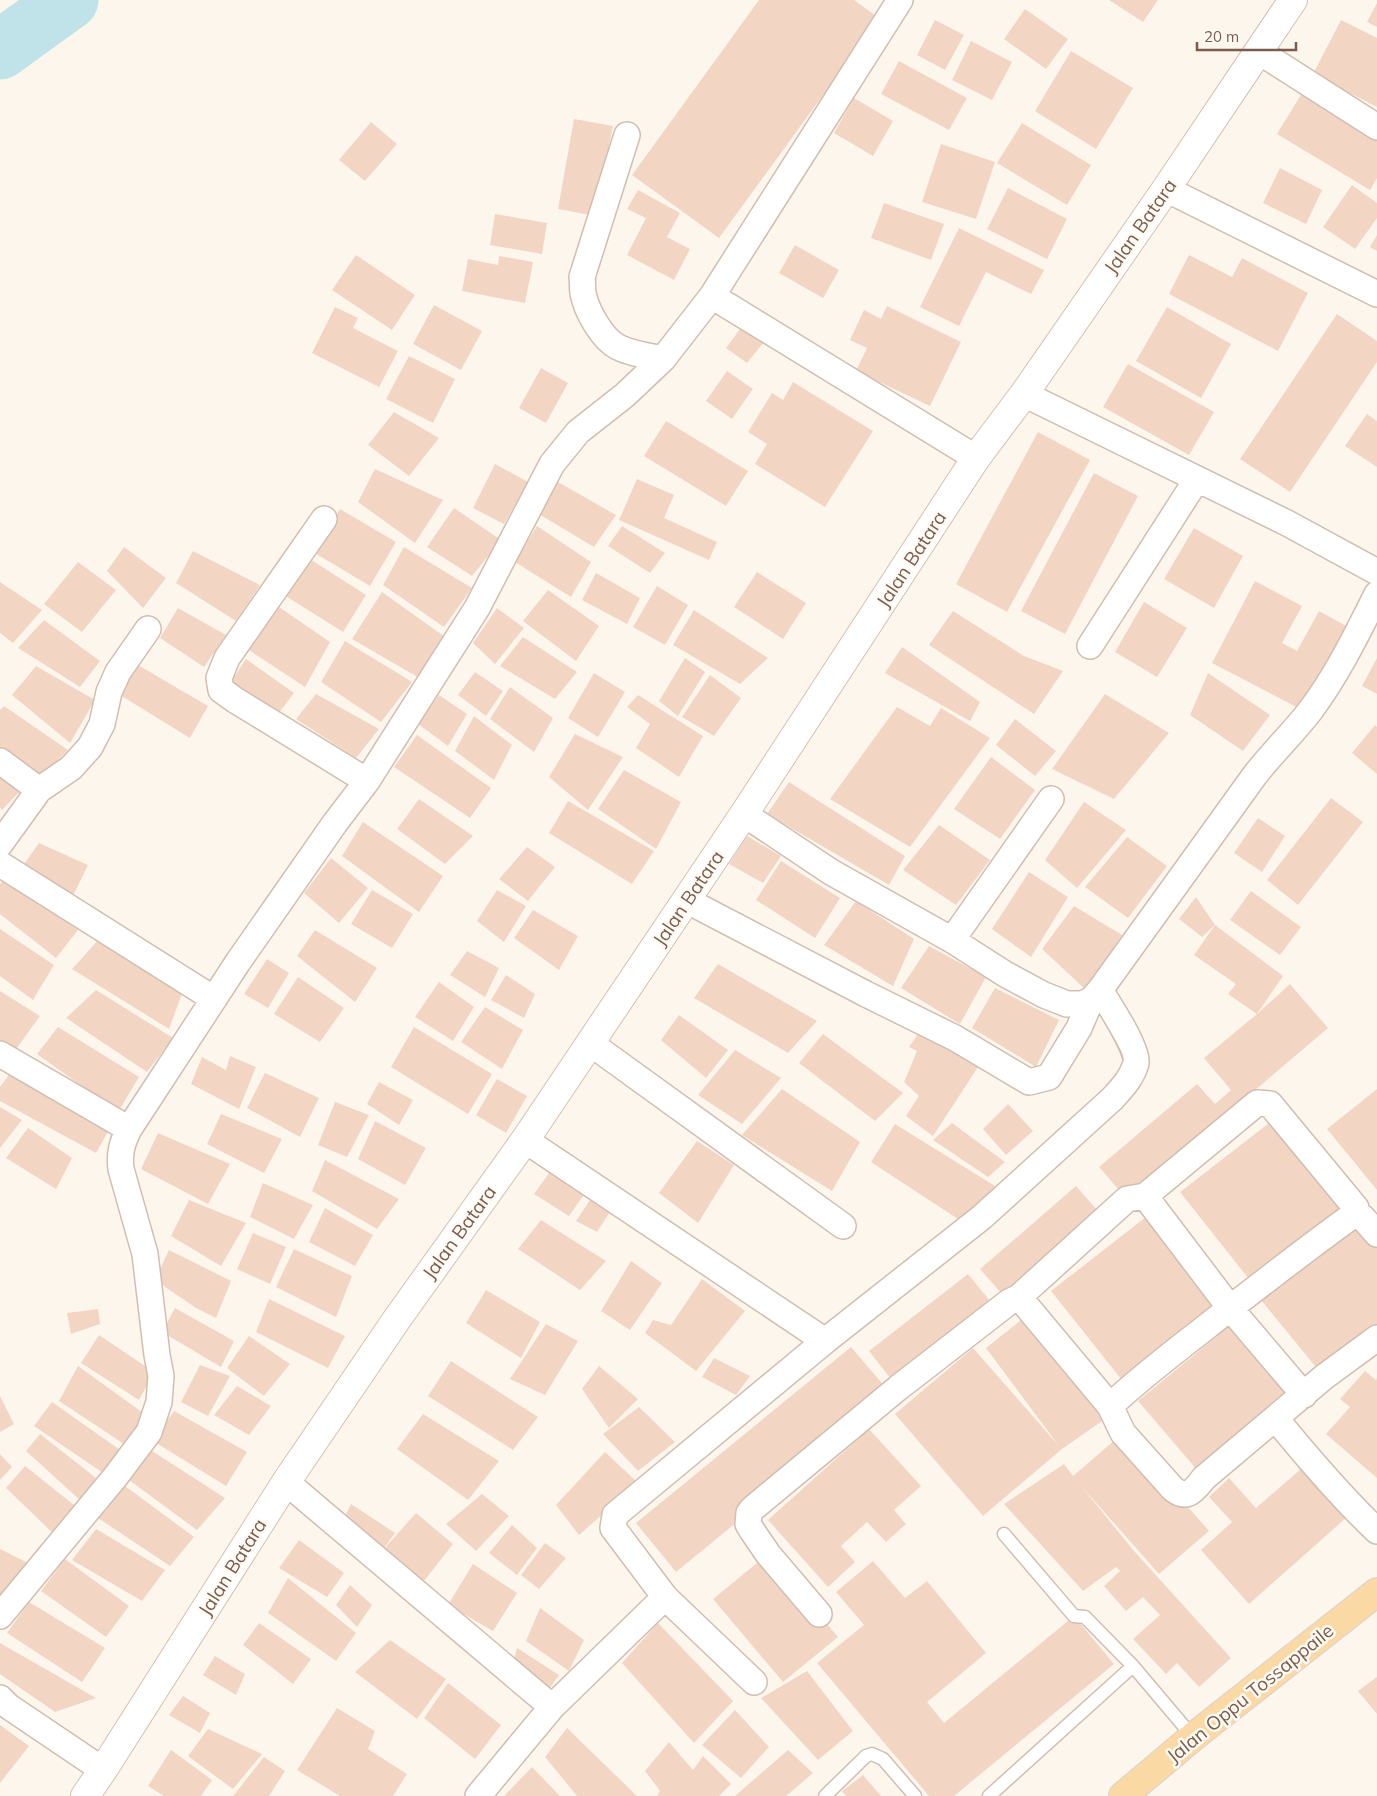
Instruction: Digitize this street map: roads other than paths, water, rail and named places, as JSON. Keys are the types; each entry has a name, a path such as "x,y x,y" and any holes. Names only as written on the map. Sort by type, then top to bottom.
{"main road":[{"name":"Jalan Oppu Tossappaile","path":"1123,1796 1194,1737 1377,1592"}],"street":[{"path":"0,1616 93,1505 150,1432 159,1402 161,1376 145,1254 121,1169 122,1142 129,1129 214,999 334,823 367,781 477,608 552,464 578,432 625,395 663,359 712,296 900,0"},
{"name":"Jalan Batara","path":"85,1796 286,1482 397,1319 525,1140 744,814 976,458 1024,394 1166,189 1293,0"},
{"path":"1258,50 1377,127"},
{"path":"627,134 582,277 583,292 587,306 601,332 617,347 641,355 663,359"},
{"path":"1166,189 1377,294"},
{"path":"712,296 976,458"},
{"path":"1024,394 1287,523 1377,572"},
{"path":"1090,646 1197,479"},
{"path":"324,519 227,658 219,678 222,690 235,700 367,781"},
{"path":"686,900 955,1038 1029,1082 1049,1077 1079,1028 1096,995 1255,775 1272,753 1309,713 1331,681 1377,594"},
{"path":"0,844 39,790 71,768 90,747 102,724 109,692 115,679 148,628"},
{"path":"0,761 39,790"},
{"path":"952,940 1051,799"},
{"path":"744,814 831,872 952,940 1005,974 1044,995 1067,1004 1082,1004 1096,995"},
{"path":"0,864 214,999"},
{"path":"754,1682 665,1597 613,1528 615,1515 825,1342 982,1217 1112,1099 1129,1080 1137,1061 1132,1045 1096,995"},
{"path":"590,1043 843,1226"},
{"path":"0,1054 129,1129"},
{"path":"820,1614 768,1554 748,1524 749,1513 752,1509 898,1388 1009,1302 1019,1297 1127,1199 1145,1196 1257,1103 1270,1104 1356,1208 1356,1213 1377,1234"},
{"path":"525,1140 825,1342"},
{"path":"1145,1196 1230,1308 1304,1394"},
{"path":"1110,1406 1230,1308 1308,1247 1356,1213"},
{"path":"1019,1297 1110,1406 1124,1433 1178,1493 1186,1494 1194,1490 1204,1478 1324,1377 1377,1338"},
{"path":"1276,1419 1329,1482 1377,1531"},
{"path":"286,1482 552,1707"},
{"path":"478,1796 552,1707 665,1597"},
{"path":"0,1698 8,1706 103,1770"}],"lane":[{"path":"1004,1534 1074,1616 1085,1616 1133,1666 1194,1737"},
{"path":"989,1796 1133,1666"},
{"path":"825,1796 866,1756 872,1754 883,1759 915,1796"}],"waterway":[{"path":"0,50 69,0"}]}
